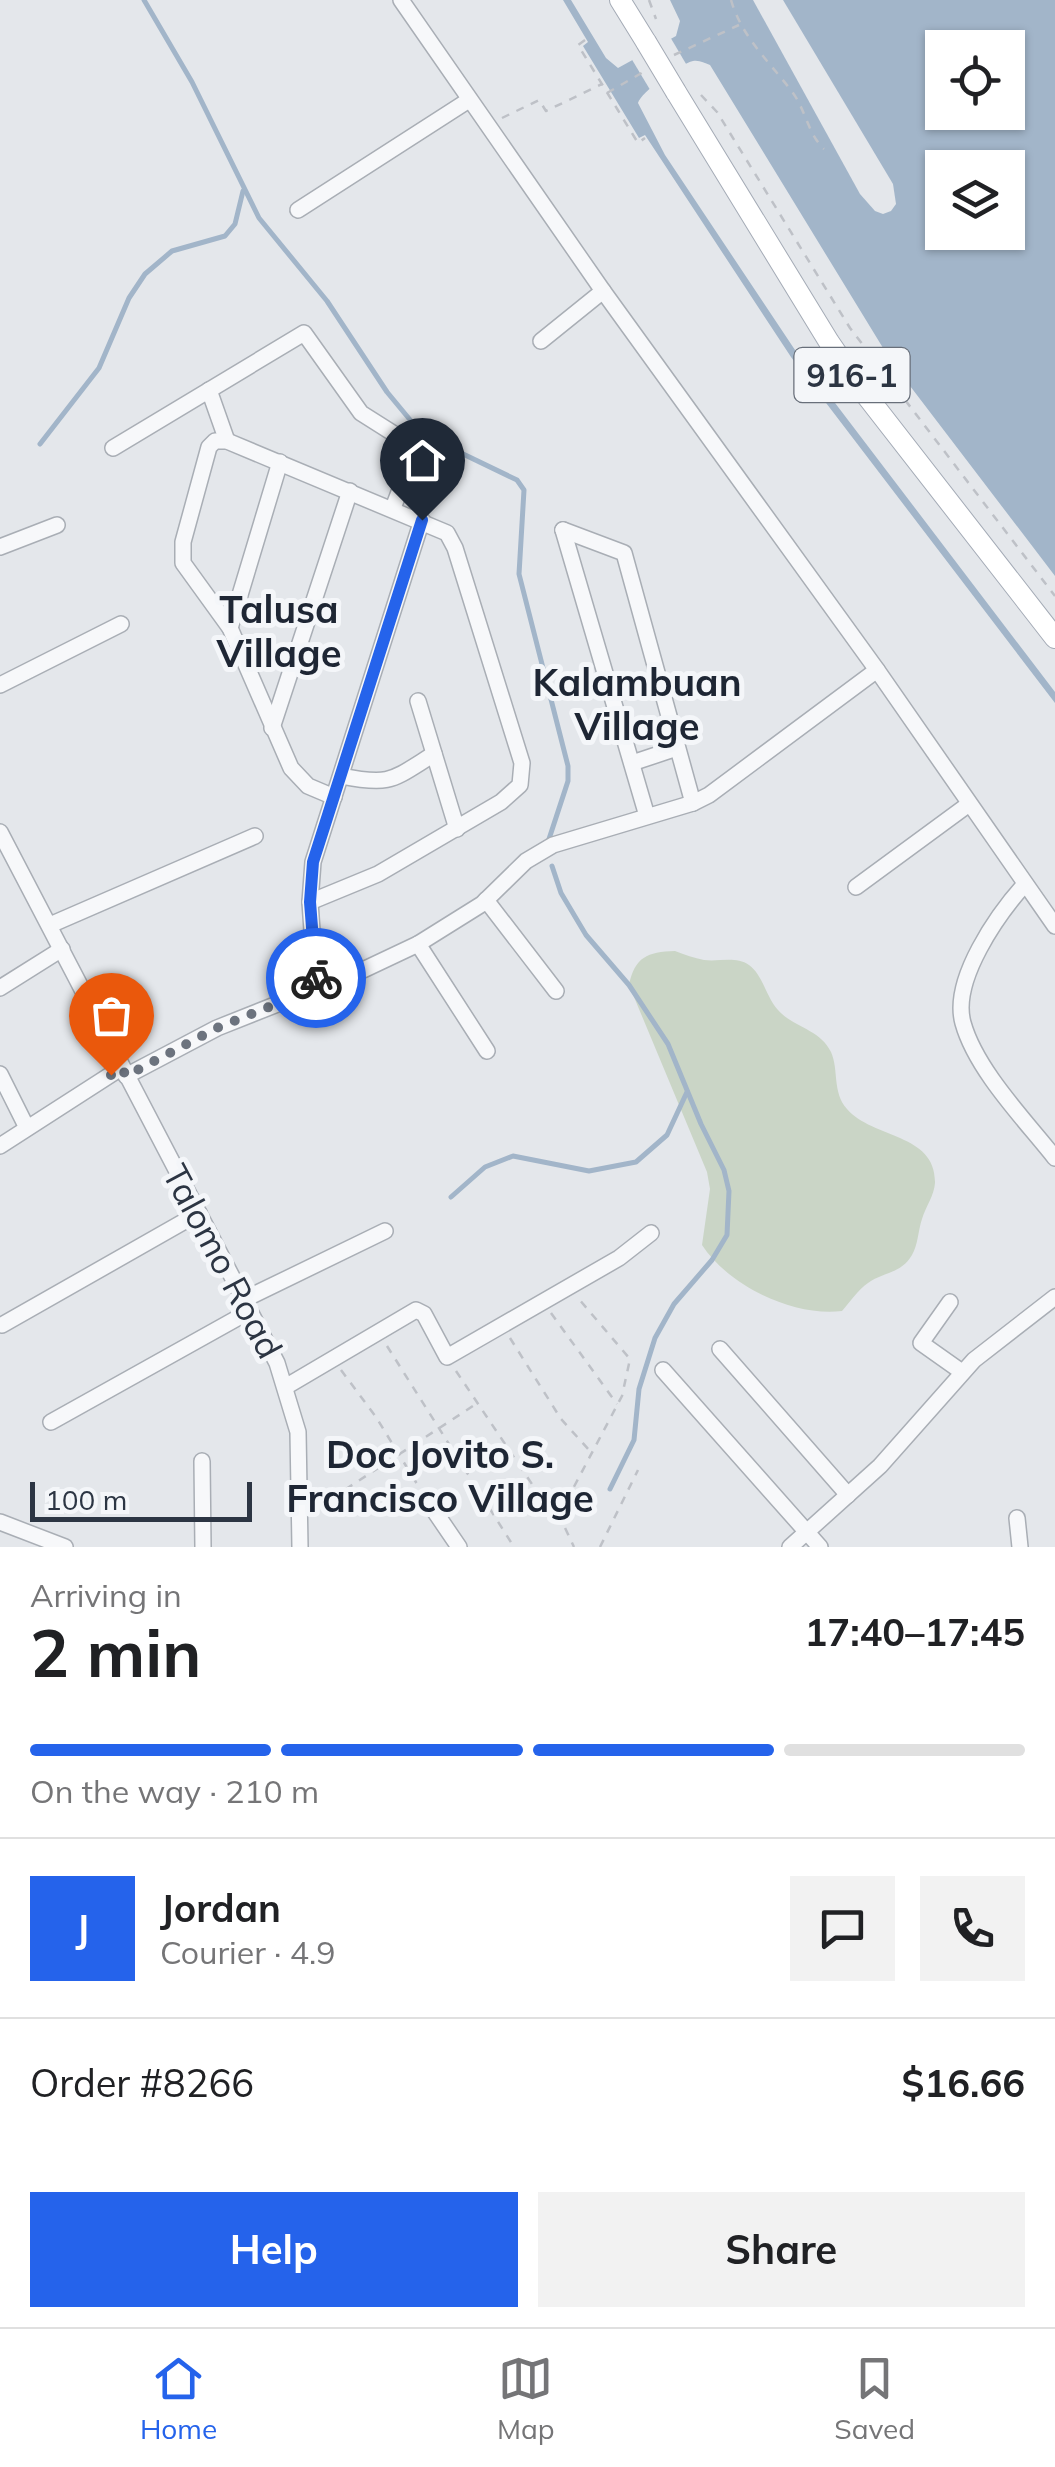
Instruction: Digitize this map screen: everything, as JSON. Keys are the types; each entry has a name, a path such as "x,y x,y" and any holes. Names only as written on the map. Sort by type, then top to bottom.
{"main road":[{"name":"916-1","path":"620,0 829,342 1055,638"}],"street":[{"path":"401,0 1055,926"},
{"path":"298,210 470,100"},
{"path":"540,342 603,291"},
{"path":"113,448 304,333 361,413 410,444 411,462 393,508"},
{"path":"209,390 221,441"},
{"path":"310,902 378,874 501,802 520,785 522,764 447,533 221,441 208,448 182,554 187,571 230,628 298,779 334,797"},
{"path":"230,628 280,462"},
{"path":"272,728 350,491"},
{"path":"316,988 310,902 313,862 422,520"},
{"path":"0,547 57,525"},
{"path":"647,816 562,530 624,553 693,803"},
{"path":"0,685 122,624"},
{"path":"0,1146 124,1072 217,1028 418,944 486,900 538,852 570,838 693,803 722,787 877,670"},
{"path":"418,702 457,829"},
{"path":"632,763 678,748"},
{"path":"341,776 375,783 387,781 434,754"},
{"path":"856,888 969,804"},
{"name":"Talomo Road","path":"0,832 287,1386 298,1432 300,1547"},
{"path":"50,925 255,836"},
{"path":"1025,884 989,930 970,970 961,1019 992,1076 1055,1158"},
{"path":"486,900 556,991"},
{"path":"418,944 488,1051"},
{"path":"0,988 62,950"},
{"path":"0,1074 27,1128"},
{"path":"2,1325 199,1212"},
{"path":"51,1422 248,1305 385,1231"},
{"path":"287,1386 411,1311 420,1311 446,1357 620,1258 651,1233"},
{"path":"790,1547 880,1466 962,1372 996,1340 1055,1296"},
{"path":"950,1302 922,1343 962,1372"},
{"path":"720,1349 848,1495"},
{"path":"663,1370 820,1547"},
{"path":"202,1461 203,1547"},
{"path":"431,1506 460,1547"},
{"path":"1017,1518 1020,1547"},
{"path":"0,1522 31,1540 65,1547"}],"path":[{"path":"649,0 656,19"},
{"path":"731,0 738,25 796,97 814,140 824,150"},
{"path":"586,40 578,45 638,143 645,138"},
{"path":"487,125 539,100 546,110 602,84"},
{"path":"701,94 717,112 809,264 882,374 1055,596"},
{"path":"559,1516 622,1396 630,1359 568,1287"},
{"path":"542,1300 617,1404"},
{"path":"502,1324 561,1419 591,1452"},
{"path":"378,1332 514,1547"},
{"path":"446,1357 544,1502 559,1516 574,1547"},
{"path":"334,1361 431,1506"},
{"path":"301,1502 342,1491 477,1404"},
{"path":"600,1547 638,1470"}],"green space":[{"path":"675,951 704,960 733,960 749,965 778,1010 826,1044 833,1059 839,1095 847,1109 858,1119 914,1146 933,1167 934,1188 912,1255 903,1266 864,1286 842,1311 803,1309 764,1296 728,1273 702,1245 710,1189 707,1172 629,985 635,968 644,958"}],"water":[{"path":"563,0 571,0 606,58 618,68 676,36 680,21 670,0 1055,0 1055,576 891,361 710,65 687,63 653,86 638,103 665,155 797,353 1055,692 1055,703 791,357 645,135 639,138 583,46 588,42"}],"pier":[{"path":"753,0 783,0 893,184 896,204 891,211 875,211 860,194"},
{"path":"669,35 689,69 652,93 631,58"}],"waterway":[{"path":"144,0 192,82 259,218 327,301 387,392 411,421 434,440 517,480 524,490 519,574 568,766 568,781 549,839"},
{"path":"40,444 99,368 129,298 145,274 172,251 225,236 235,224 243,191"},
{"path":"552,866 561,893 586,935 629,985 668,1044 724,1170 729,1191 727,1235 712,1260 674,1304 655,1338 639,1389 634,1440 610,1489"},
{"path":"451,1197 485,1167 513,1156 589,1171 636,1162 667,1135 687,1092"}],"way so far":[{"path":"111,1075 122,1068 126,1076 217,1028 316,988 316,978"}],"district":[{"name":"Talusa Village","path":"279,631"},
{"name":"Kalambuan Village","path":"637,704"},
{"name":"Doc Jovito S. Francisco Village","path":"440,1476"}],"route":[{"path":"316,978 310,902 313,862 422,520"}]}
